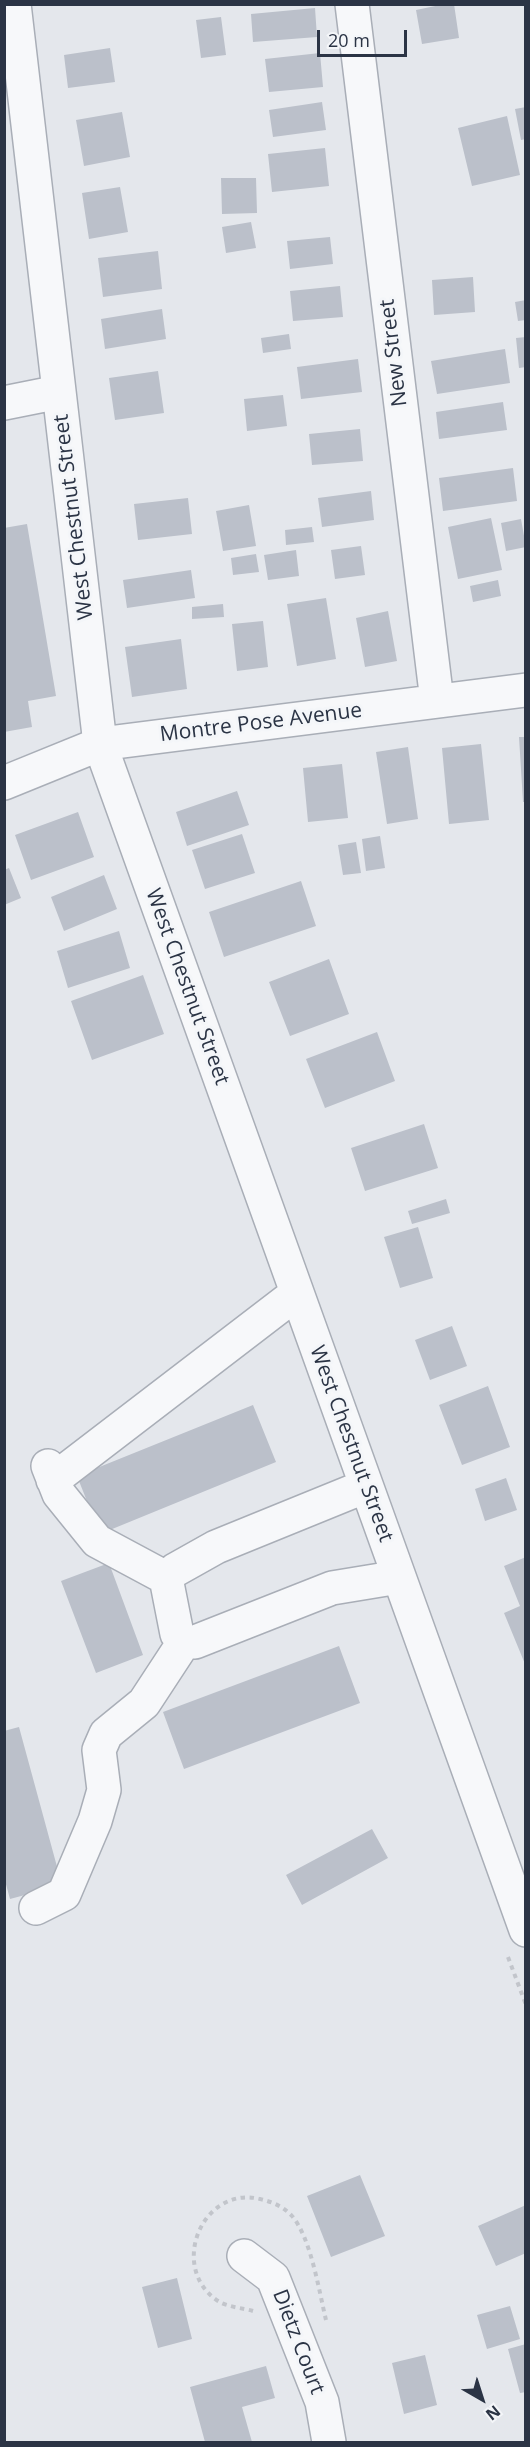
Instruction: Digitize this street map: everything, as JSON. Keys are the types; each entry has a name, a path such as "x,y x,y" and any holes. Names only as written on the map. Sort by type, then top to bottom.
{"street":[{"name":"West Chestnut Street","path":"14,4 100,744 525,1930"},
{"name":"New Street","path":"352,4 437,701"},
{"path":"4,403 59,392"},
{"name":"Montre Pose Avenue","path":"4,783 100,744 525,690"},
{"path":"166,1578 97,1541 76,1518 59,1494 51,1473 297,1293"},
{"path":"166,1578 175,1570 216,1547 366,1486"},
{"path":"166,1578 177,1634 184,1642 195,1642 332,1588 399,1577"},
{"path":"36,1908 64,1894 95,1821 104,1790 99,1750 106,1734 144,1703 184,1642"},
{"name":"Dietz Court","path":"244,2256 273,2278 322,2402 329,2442"}],"building":[{"path":"454,4 459,38 422,44 416,10"},
{"path":"315,8 317,37 253,42 251,14"},
{"path":"221,17 226,55 201,58 196,20"},
{"path":"110,48 115,82 68,88 64,55"},
{"path":"320,53 323,87 269,92 265,59"},
{"path":"322,102 326,130 273,137 269,110"},
{"path":"526,107 526,139 521,140 515,109"},
{"path":"122,112 130,157 84,166 76,120"},
{"path":"507,116 520,175 472,186 458,128"},
{"path":"325,148 329,186 272,192 268,154"},
{"path":"221,178 256,178 257,213 222,214"},
{"path":"120,187 128,232 89,239 82,193"},
{"path":"251,222 256,248 226,253 222,227"},
{"path":"330,237 333,264 290,269 287,241"},
{"path":"158,251 162,289 103,297 98,258"},
{"path":"473,277 475,312 434,315 432,280"},
{"path":"340,286 343,317 293,321 290,291"},
{"path":"526,300 526,320 518,321 515,302"},
{"path":"162,309 166,339 105,349 101,319"},
{"path":"289,334 291,349 263,353 261,338"},
{"path":"526,337 526,367 519,368 516,338"},
{"path":"505,349 510,383 437,394 431,361"},
{"path":"358,359 362,392 301,399 297,367"},
{"path":"158,371 164,413 115,420 109,378"},
{"path":"283,395 287,426 247,431 244,399"},
{"path":"503,402 507,430 439,439 436,412"},
{"path":"360,429 363,461 312,465 309,434"},
{"path":"513,468 517,501 443,511 439,478"},
{"path":"371,491 374,520 322,527 318,498"},
{"path":"188,498 192,534 138,540 134,504"},
{"path":"249,505 256,546 223,551 216,511"},
{"path":"491,518 502,570 458,579 448,527"},
{"path":"521,519 526,547 506,551 501,523"},
{"path":"27,524 56,696 28,701 32,727 4,732 4,528"},
{"path":"312,527 314,542 286,545 285,530"},
{"path":"361,546 365,575 335,579 331,550"},
{"path":"296,550 299,576 268,580 264,555"},
{"path":"256,554 259,572 233,575 231,558"},
{"path":"191,570 195,598 127,608 123,580"},
{"path":"498,580 501,596 473,602 470,586"},
{"path":"326,598 336,659 297,666 287,604"},
{"path":"223,604 224,617 192,619 192,607"},
{"path":"388,611 397,661 365,667 356,618"},
{"path":"263,621 268,667 237,671 232,624"},
{"path":"181,639 187,689 132,697 125,647"},
{"path":"519,737 526,737 526,802 523,802"},
{"path":"481,744 489,820 449,824 442,748"},
{"path":"408,747 418,819 387,824 376,752"},
{"path":"342,764 348,818 308,822 303,768"},
{"path":"237,791 249,825 187,846 176,812"},
{"path":"78,812 94,857 31,880 15,835"},
{"path":"242,834 255,873 205,889 192,850"},
{"path":"380,836 385,868 366,871 362,839"},
{"path":"356,842 361,873 343,875 338,845"},
{"path":"9,868 21,898 4,905 4,870"},
{"path":"104,875 117,909 64,931 51,897"},
{"path":"301,881 316,926 224,957 209,912"},
{"path":"119,931 130,968 68,988 57,951"},
{"path":"329,959 349,1014 290,1036 269,982"},
{"path":"143,975 164,1034 92,1060 71,1001"},
{"path":"377,1032 395,1081 325,1108 306,1059"},
{"path":"424,1124 438,1168 365,1191 351,1148"},
{"path":"446,1199 450,1213 412,1224 408,1211"},
{"path":"418,1227 433,1278 400,1288 384,1237"},
{"path":"452,1326 467,1366 430,1380 415,1340"},
{"path":"488,1386 510,1447 462,1465 439,1405"},
{"path":"253,1405 276,1462 100,1534 77,1476"},
{"path":"506,1478 517,1510 485,1521 475,1489"},
{"path":"526,1557 525,1664 504,1613 520,1606 504,1566"},
{"path":"109,1563 143,1655 96,1673 61,1581"},
{"path":"339,1646 360,1703 184,1769 163,1712"},
{"path":"19,1727 62,1885 10,1899 4,1877 4,1731"},
{"path":"372,1829 388,1858 302,1905 286,1875"},
{"path":"360,2175 385,2236 331,2257 307,2196"},
{"path":"526,2205 526,2253 496,2266 478,2226"},
{"path":"177,2278 192,2339 158,2348 142,2287"},
{"path":"510,2306 520,2339 487,2349 477,2315"},
{"path":"526,2344 526,2392 520,2393 508,2349"},
{"path":"425,2355 437,2405 404,2414 392,2363"},
{"path":"266,2366 275,2398 242,2407 252,2442 205,2442 190,2387"}]}
